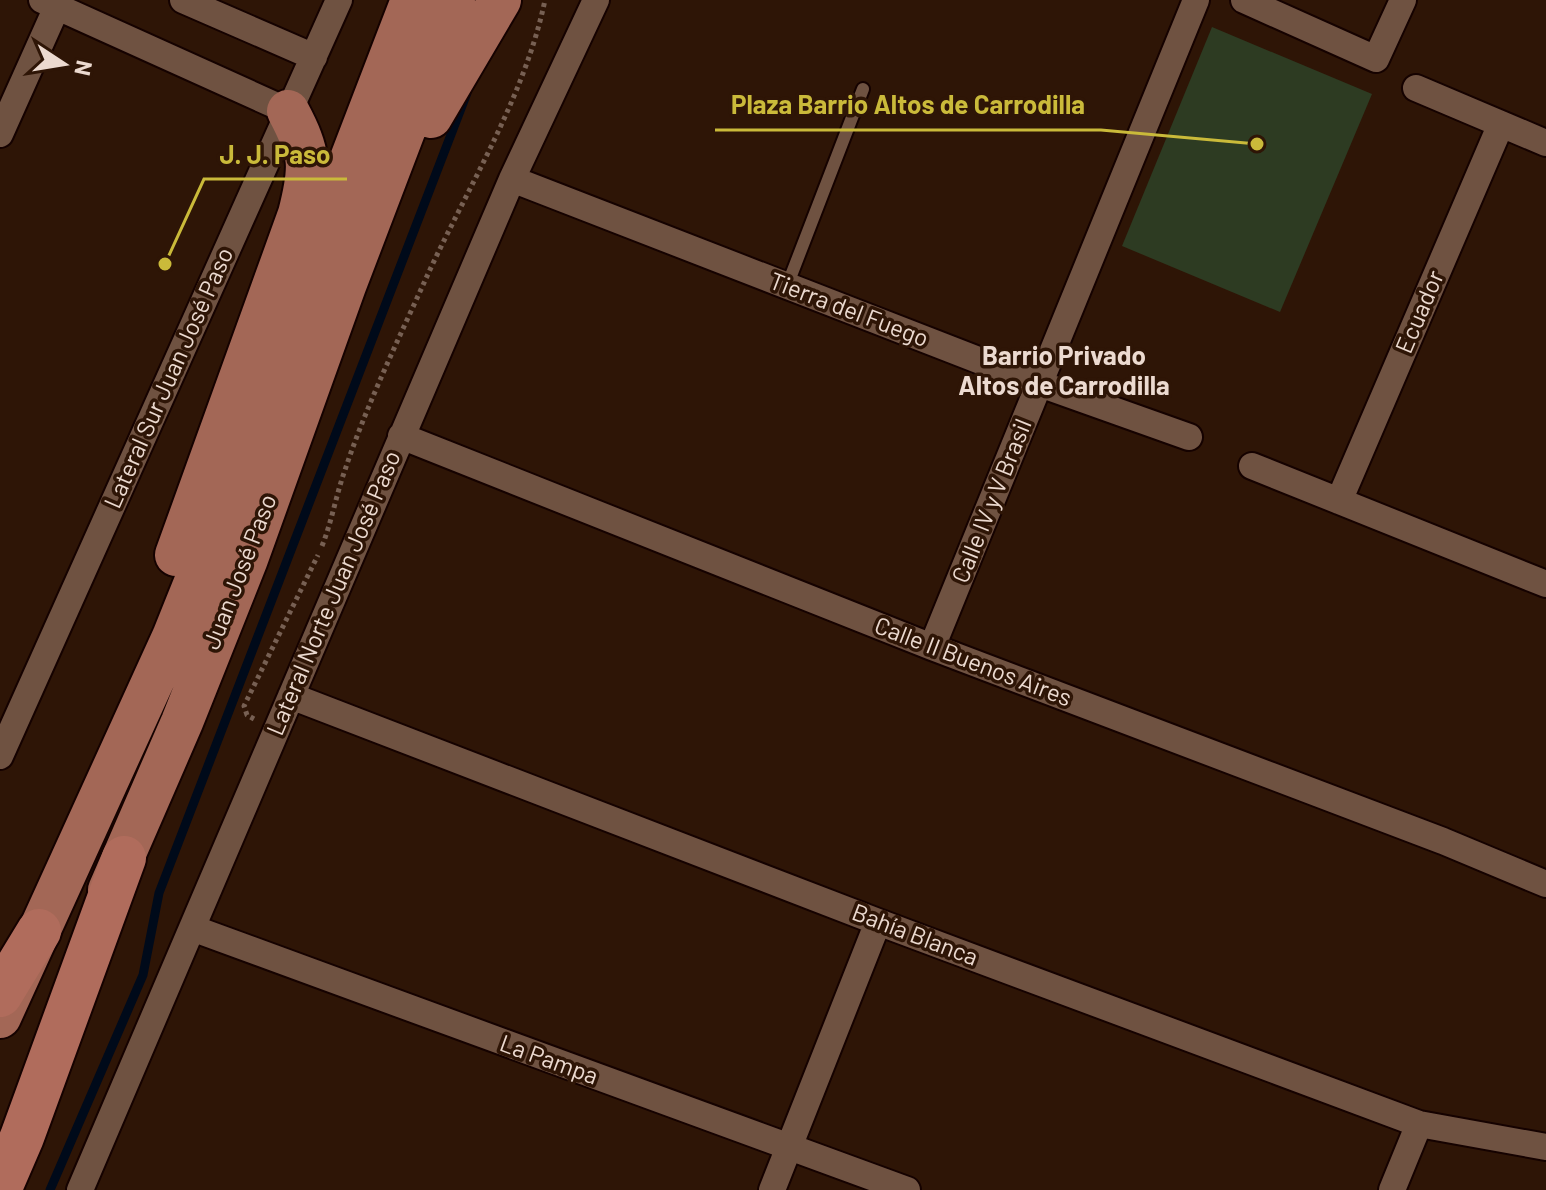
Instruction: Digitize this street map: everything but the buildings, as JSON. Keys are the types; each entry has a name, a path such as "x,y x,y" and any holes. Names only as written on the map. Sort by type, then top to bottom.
{"highway":[{"name":"Juan José Paso","path":"0,1017 173,637 228,500 342,180 412,0"},
{"name":"Juan José Paso","path":"0,1133 182,722 247,559 345,286 454,0"},
{"path":"345,286 424,130 500,0"},
{"path":"113,772 142,657 306,187 305,142 288,111"},
{"path":"0,1188 22,1137 124,858"},
{"path":"0,995 39,931"}],"street":[{"path":"183,0 314,57"},
{"name":"Lateral Sur Juan José Paso","path":"0,756 339,0"},
{"name":"Lateral Norte Juan José Paso","path":"84,1189 401,436 512,179 596,0"},
{"name":"Calle IV y V Brasil","path":"932,647 1196,0"},
{"path":"1244,0 1376,59 1403,0"},
{"path":"0,134 53,2 288,111"},
{"path":"1416,88 1546,143"},
{"name":"Ecuador","path":"1339,501 1501,124"},
{"name":"Tierra del Fuego","path":"512,179 1040,384 1189,437"},
{"name":"Calle II Buenos Aires","path":"401,436 932,647 1443,841 1546,884"},
{"path":"1252,466 1546,584"},
{"name":"Bahía Blanca","path":"291,696 878,922 1419,1124 1546,1147"},
{"path":"772,1190 878,922"},
{"name":"La Pampa","path":"192,928 907,1190"},
{"path":"1392,1190 1419,1124"}],"lane":[{"path":"787,286 863,89"}],"path":[{"path":"276,731 247,715 244,706 319,554 331,524 345,470 428,273 503,119 540,25 545,0"}],"green space":[{"path":"1212,27 1372,94 1280,312 1122,246"}],"waterway":[{"path":"50,1190 143,975 159,893 467,93"}],"place":[{"name":"Plaza Barrio Altos de Carrodilla","path":"1257,144"},
{"name":"J. J. Paso","path":"165,264"}],"district":[{"name":"Barrio Privado Altos de Carrodilla","path":"1064,371"}]}
